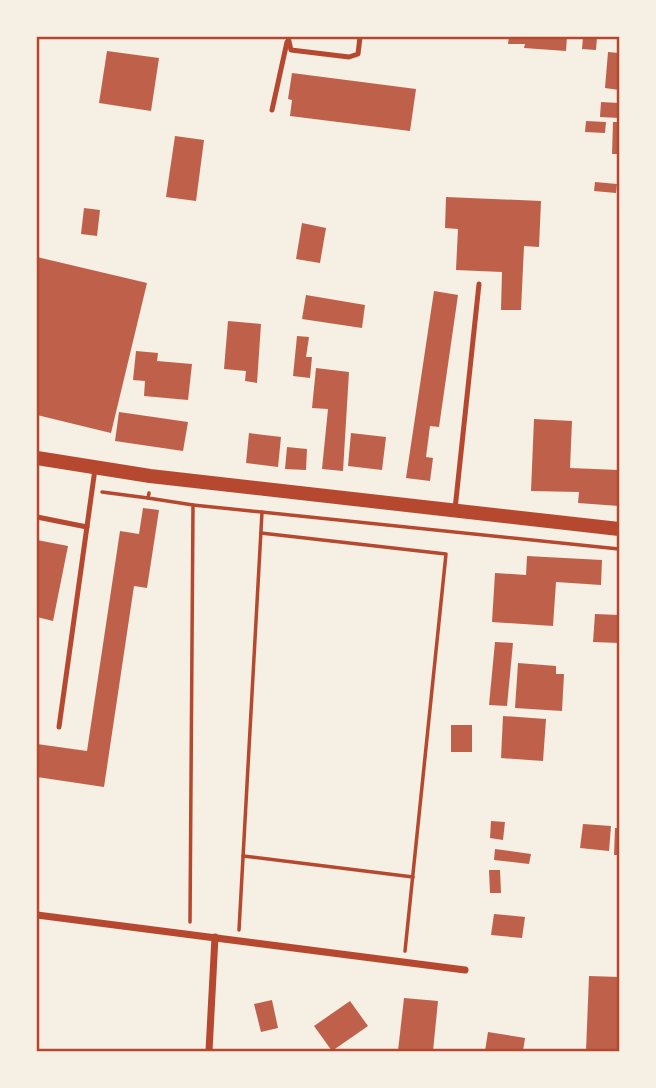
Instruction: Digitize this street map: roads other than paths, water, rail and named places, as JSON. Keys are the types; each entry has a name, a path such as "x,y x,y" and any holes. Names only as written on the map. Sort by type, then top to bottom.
{"main road":[{"path":"37,458 150,476 454,513 619,529"}],"street":[{"path":"37,915 404,960 465,970"},
{"path":"209,1051 215,937"}],"lane":[{"path":"288,39 291,50 349,57 358,54 360,37"},
{"path":"272,110 288,39"},
{"path":"454,513 479,284"},
{"path":"59,727 95,469"},
{"path":"37,517 87,527"}]}
